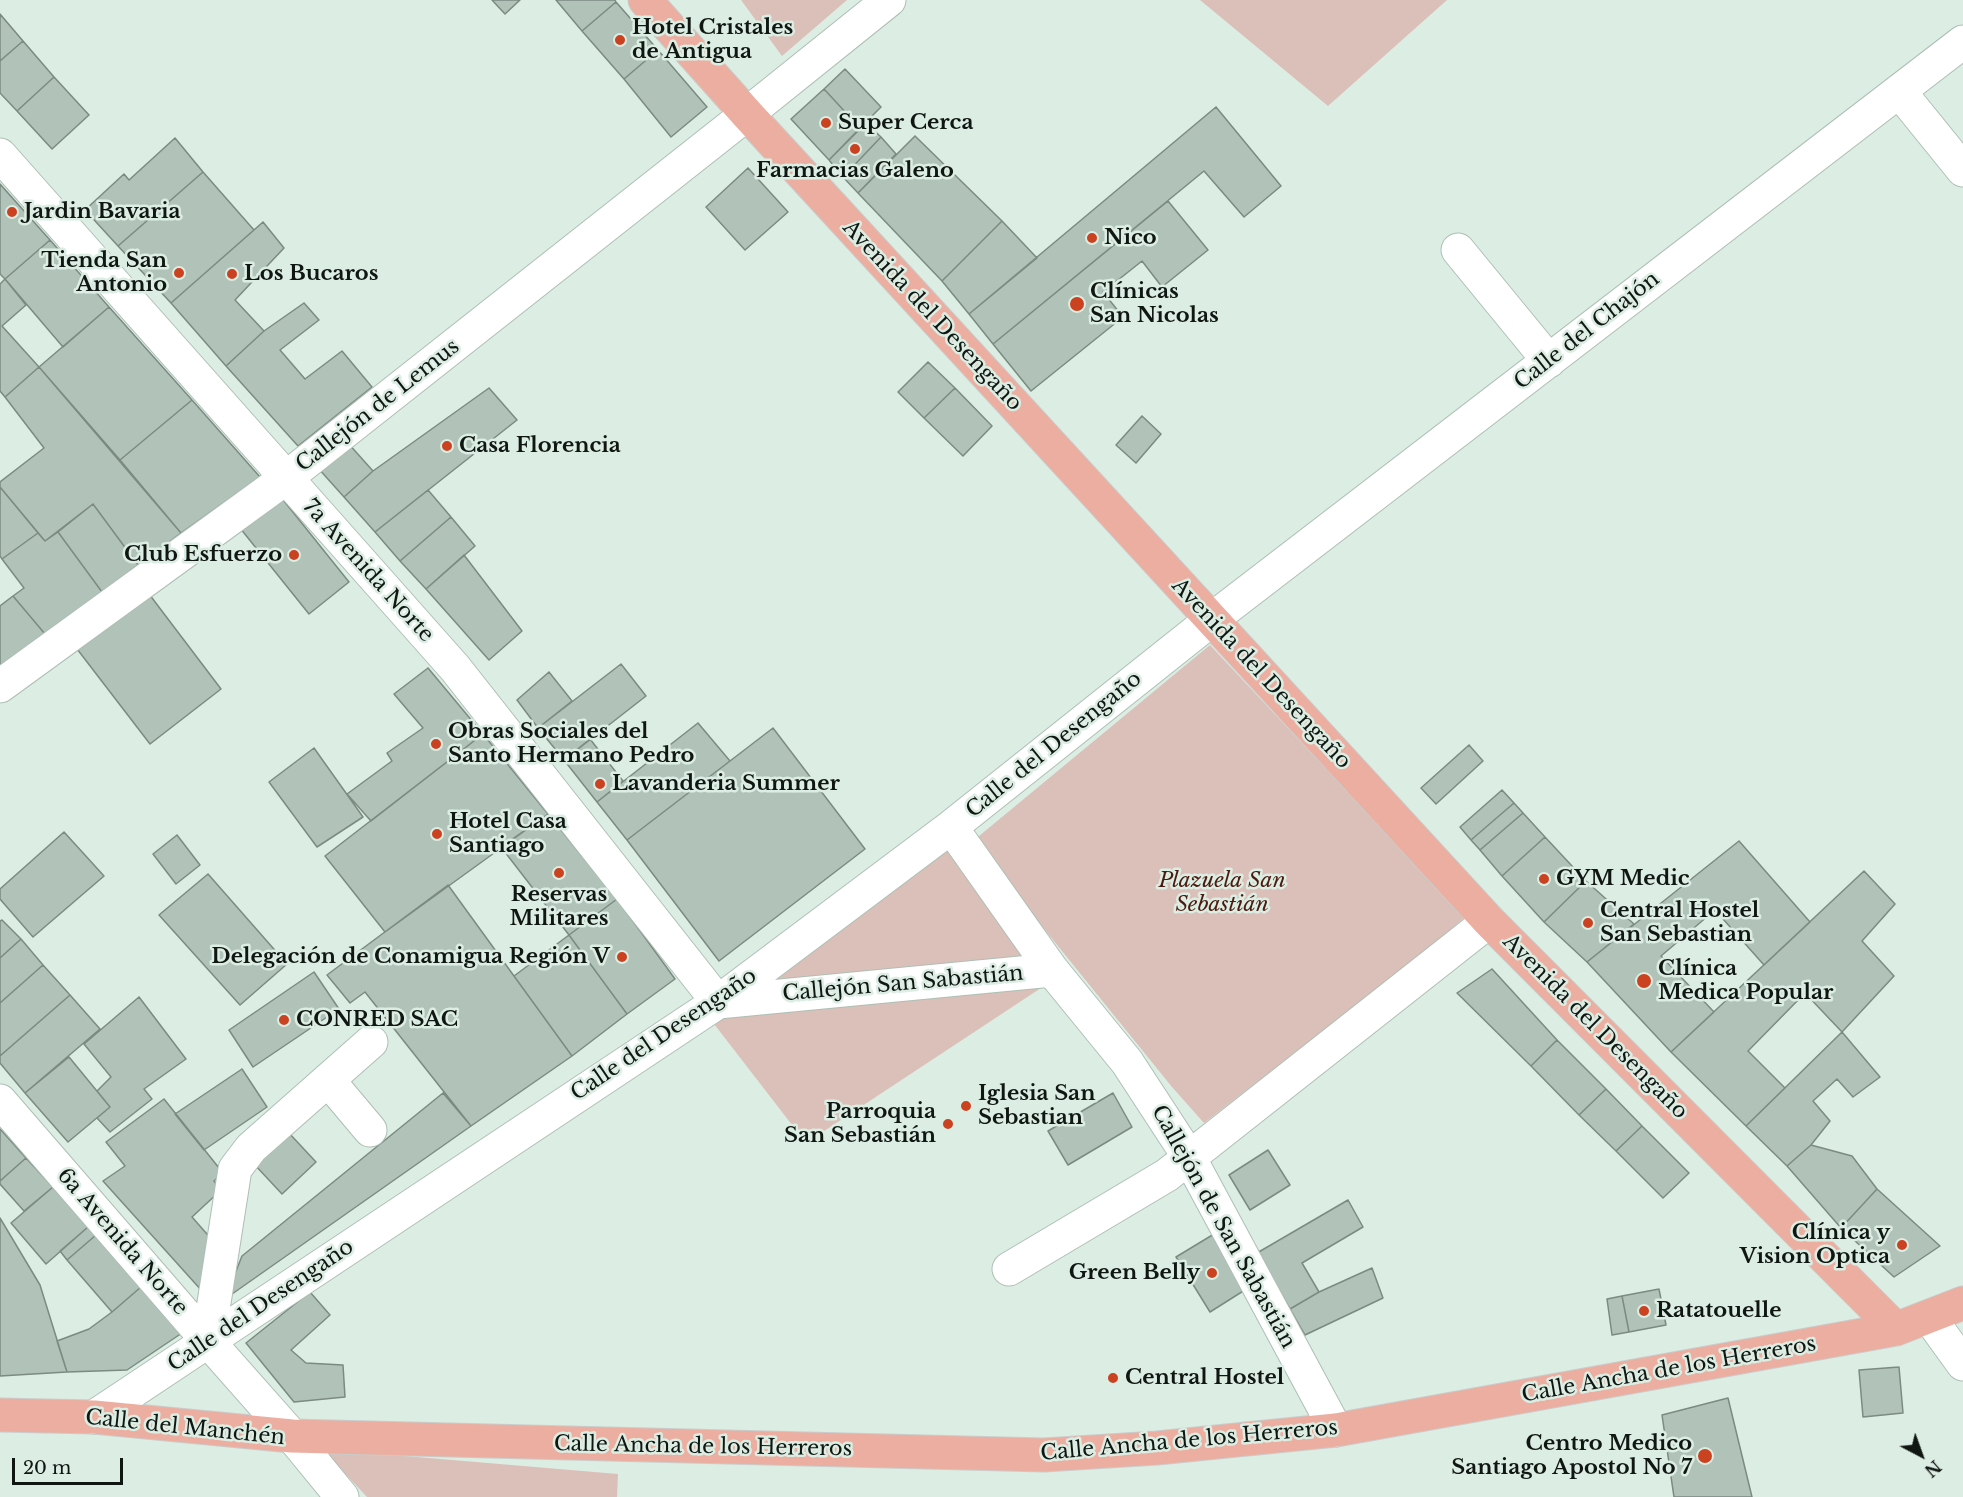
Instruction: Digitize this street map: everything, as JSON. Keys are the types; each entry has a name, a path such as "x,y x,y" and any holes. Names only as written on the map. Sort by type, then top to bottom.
{"main road":[{"name":"Avenida del Desengaño","path":"645,0 747,114 1489,921 1896,1329"},
{"name":"Calle Ancha de los Herreros","path":"292,1436 1044,1455 1157,1448 1336,1430 1896,1329 1963,1303"},
{"name":"Calle del Manchén","path":"0,1415 94,1417 292,1436"}],"street":[{"name":"Callejón de Lemus","path":"0,686 286,478 889,0"},
{"name":"Calle del Chajón","path":"1211,620 1963,42"},
{"path":"1899,92 1963,170"},
{"name":"7a Avenida Norte","path":"0,155 455,668 718,1002"},
{"path":"1458,250 1549,361"},
{"name":"Calle del Desengaño","path":"94,1417 718,1002 951,827 1211,620"},
{"name":"Callejón de San Sabastián","path":"951,827 1052,970 1127,1062 1189,1157 1336,1430"},
{"path":"1009,1269 1167,1175 1489,921"},
{"name":"Callejón San Sabastián","path":"718,1002 1052,970"},
{"path":"208,1341 236,1169 251,1148 371,1042"},
{"path":"328,1080 370,1130"},
{"name":"6a Avenida Norte","path":"0,1101 292,1436"},
{"path":"1929,1317 1963,1364"},
{"name":"Calle del Manchén","path":"292,1436 342,1497"}],"green space":[{"path":"741,0 847,0 782,56"},
{"path":"1200,0 1447,0 1328,106"},
{"name":"Plazuela San Sebastián","path":"1210,645 1465,917 1426,951 1204,1123 1172,1087 973,841"},
{"path":"952,848 1032,958 753,988"},
{"path":"1044,986 806,1143 704,1011"},
{"path":"322,1449 618,1474 617,1497 367,1497"}],"building":[{"path":"492,0 520,0 505,14"},
{"name":"Hotel Cristales de Antigua","path":"556,0 615,0 616,2 582,31"},
{"name":"Hotel Cristales de Antigua","path":"616,2 658,50 624,79 582,31"},
{"path":"0,14 23,41 0,61"},
{"path":"23,41 54,77 17,111 0,93 0,61"},
{"path":"658,50 707,107 671,137 624,79"},
{"path":"845,69 881,107 860,128 824,89"},
{"path":"54,77 89,115 52,149 17,111"},
{"name":"Super Cerca","path":"824,89 860,128 829,160 791,119"},
{"name":"Nico","path":"1216,107 1281,186 1244,217 1204,171 993,344 969,314"},
{"name":"Farmacias Galeno","path":"866,123 881,137 843,177 829,160"},
{"path":"915,136 1002,221 942,281 858,193"},
{"path":"881,137 896,154 858,193 843,177"},
{"path":"175,138 203,172 118,246 85,210 124,174 129,180"},
{"path":"748,168 788,212 745,250 706,207"},
{"path":"203,172 254,230 171,303 118,246"},
{"name":"Jardin Bavaria","path":"0,184 50,240 5,279 0,274"},
{"name":"Clínicas San Nicolas","path":"1168,201 1208,250 1162,287 1142,261 1103,292 1123,317 1031,391 993,344"},
{"path":"1002,221 1037,258 969,314 942,281"},
{"name":"Los Bucaros","path":"263,222 284,248 235,300 264,331 226,366 171,303"},
{"path":"50,240 109,307 63,347 5,279"},
{"path":"5,279 26,305 2,326 39,367 5,397 0,391 0,284"},
{"path":"304,303 319,320 280,350 305,379 342,351 372,387 298,446 226,366 264,331"},
{"path":"109,307 192,400 120,460 39,367"},
{"path":"928,362 955,388 924,418 898,392"},
{"path":"39,367 181,533 138,565 93,504 45,541 0,487 0,482 44,448 5,397"},
{"name":"Casa Florencia","path":"489,388 517,420 375,532 344,497 373,471"},
{"path":"955,388 992,426 963,456 924,418"},
{"path":"192,400 260,477 181,533 120,460"},
{"path":"1142,416 1161,434 1136,463 1116,445"},
{"path":"347,442 373,471 344,497 318,468"},
{"path":"0,487 38,533 2,559 0,556"},
{"path":"428,490 451,517 400,561 375,532"},
{"name":"Club Esfuerzo","path":"280,496 349,582 309,614 240,528"},
{"path":"93,504 138,565 102,592 58,532"},
{"path":"451,517 475,546 426,589 400,561"},
{"path":"58,532 102,592 45,634 13,596 24,588 2,559 38,533 45,541"},
{"path":"464,555 522,631 489,660 426,589"},
{"path":"146,590 221,689 150,744 74,645"},
{"path":"13,596 45,634 0,666 0,606"},
{"path":"621,664 646,696 564,760 538,728"},
{"name":"Obras Sociales del Santo Hermano Pedro","path":"428,668 483,734 371,821 347,794 392,761 387,753 423,728 394,694"},
{"path":"549,672 572,701 538,728 517,700"},
{"path":"698,723 730,761 627,840 597,802"},
{"path":"773,728 865,849 719,961 627,840"},
{"name":"Hotel Casa Santiago","path":"483,734 548,814 385,932 325,856"},
{"path":"590,739 623,781 597,802 564,760"},
{"path":"1469,745 1483,761 1436,804 1421,788"},
{"path":"314,748 363,817 317,847 269,782"},
{"path":"1502,790 1514,803 1471,840 1460,827"},
{"path":"1514,803 1523,813 1480,850 1471,840"},
{"path":"1523,813 1545,837 1502,876 1480,850"},
{"name":"Reservas Militares","path":"548,814 617,899 569,935 501,847"},
{"path":"64,832 104,876 33,937 0,899 0,889"},
{"path":"177,835 200,865 176,884 153,854"},
{"name":"GYM Medic","path":"1545,837 1586,881 1544,922 1502,876"},
{"path":"1739,841 1810,922 1764,965 1715,910 1661,956 1714,1012 1671,1052 1587,962"},
{"path":"1864,871 1895,904 1862,941 1894,976 1842,1032 1805,993 1748,1051 1785,1088 1746,1126 1671,1052"},
{"path":"208,874 287,964 240,1005 159,915"},
{"path":"1586,881 1634,924 1587,962 1544,922"},
{"path":"448,885 572,1056 471,1126 365,992 350,1003 327,975"},
{"name":"Delegación de Conamigua Región V","path":"617,899 675,979 627,1014 569,935"},
{"path":"2,920 21,939 0,958 0,921"},
{"path":"569,935 627,1014 572,1056 514,976"},
{"path":"21,939 43,965 0,1003 0,958"},
{"path":"43,965 70,995 0,1056 0,1003"},
{"path":"1492,969 1557,1040 1531,1066 1457,993"},
{"name":"CONRED SAC","path":"314,972 339,1009 253,1067 229,1030"},
{"path":"70,995 100,1029 25,1093 0,1063 0,1056"},
{"path":"139,997 186,1059 144,1089 152,1099 110,1132 97,1118 110,1107 97,1091 111,1077 84,1044"},
{"path":"1842,1032 1880,1077 1853,1097 1837,1079 1813,1101 1830,1121 1811,1145 1787,1166 1746,1126"},
{"path":"1557,1040 1606,1089 1579,1115 1531,1066"},
{"path":"69,1057 110,1107 68,1142 25,1093"},
{"path":"242,1069 267,1107 204,1150 175,1114"},
{"path":"1606,1089 1642,1126 1616,1151 1579,1115"},
{"path":"443,1093 471,1126 225,1299 242,1256"},
{"path":"1113,1093 1132,1127 1068,1165 1048,1131"},
{"path":"164,1099 223,1173 214,1181 221,1190 192,1217 214,1242 202,1291 103,1181 125,1166 106,1142"},
{"path":"1642,1126 1689,1173 1663,1198 1616,1151"},
{"path":"0,1129 26,1158 0,1181"},
{"path":"288,1132 316,1162 282,1194 254,1164"},
{"path":"1811,1145 1852,1156 1877,1189 1841,1228 1787,1166"},
{"path":"1268,1150 1290,1185 1250,1210 1229,1175"},
{"path":"26,1158 53,1187 24,1211 0,1184 0,1181"},
{"path":"53,1187 88,1227 46,1264 11,1223"},
{"path":"1877,1189 1940,1246 1894,1277 1841,1228"},
{"path":"1348,1200 1363,1227 1302,1263 1319,1292 1290,1309 1257,1253"},
{"path":"0,1218 40,1285 67,1372 0,1376"},
{"path":"88,1227 96,1235 67,1260 60,1251"},
{"name":"Green Belly","path":"1214,1234 1248,1288 1210,1312 1176,1257"},
{"path":"96,1235 141,1287 112,1312 67,1260"},
{"path":"1372,1268 1383,1298 1305,1335 1290,1309 1319,1292"},
{"path":"141,1287 182,1333 127,1370 67,1372 57,1341 89,1329"},
{"name":"Ratatouelle","path":"1659,1289 1666,1325 1629,1332 1622,1296"},
{"path":"310,1292 330,1315 291,1350 306,1363 343,1365 345,1397 294,1402 246,1343"},
{"path":"1622,1296 1629,1332 1612,1335 1607,1299"},
{"path":"1899,1367 1903,1413 1863,1417 1859,1370"},
{"name":"Centro Medico Santiago Apostol No 7","path":"1728,1398 1752,1497 1674,1497 1662,1415"}],"place":[{"name":"Hotel Cristales de Antigua","path":"620,40"},
{"name":"Super Cerca","path":"826,123"},
{"name":"Farmacias Galeno","path":"855,149"},
{"name":"Jardin Bavaria","path":"12,212"},
{"name":"Nico","path":"1092,238"},
{"name":"Tienda San Antonio","path":"179,273"},
{"name":"Los Bucaros","path":"232,274"},
{"name":"Clínicas San Nicolas","path":"1077,304"},
{"name":"Casa Florencia","path":"447,446"},
{"name":"Club Esfuerzo","path":"294,555"},
{"name":"Obras Sociales del Santo Hermano Pedro","path":"436,744"},
{"name":"Lavanderia Summer","path":"600,784"},
{"name":"Hotel Casa Santiago","path":"437,834"},
{"name":"Reservas Militares","path":"559,873"},
{"name":"GYM Medic","path":"1544,879"},
{"name":"Central Hostel San Sebastian","path":"1588,923"},
{"name":"Delegación de Conamigua Región V","path":"622,957"},
{"name":"Clínica Medica Popular","path":"1644,981"},
{"name":"CONRED SAC","path":"284,1020"},
{"name":"Iglesia San Sebastian","path":"966,1106"},
{"name":"Parroquia San Sebastián","path":"948,1124"},
{"name":"Clínica y Vision Optica","path":"1902,1245"},
{"name":"Green Belly","path":"1212,1273"},
{"name":"Ratatouelle","path":"1644,1311"},
{"name":"Central Hostel","path":"1113,1378"},
{"name":"Centro Medico Santiago Apostol No 7","path":"1705,1456"}]}
